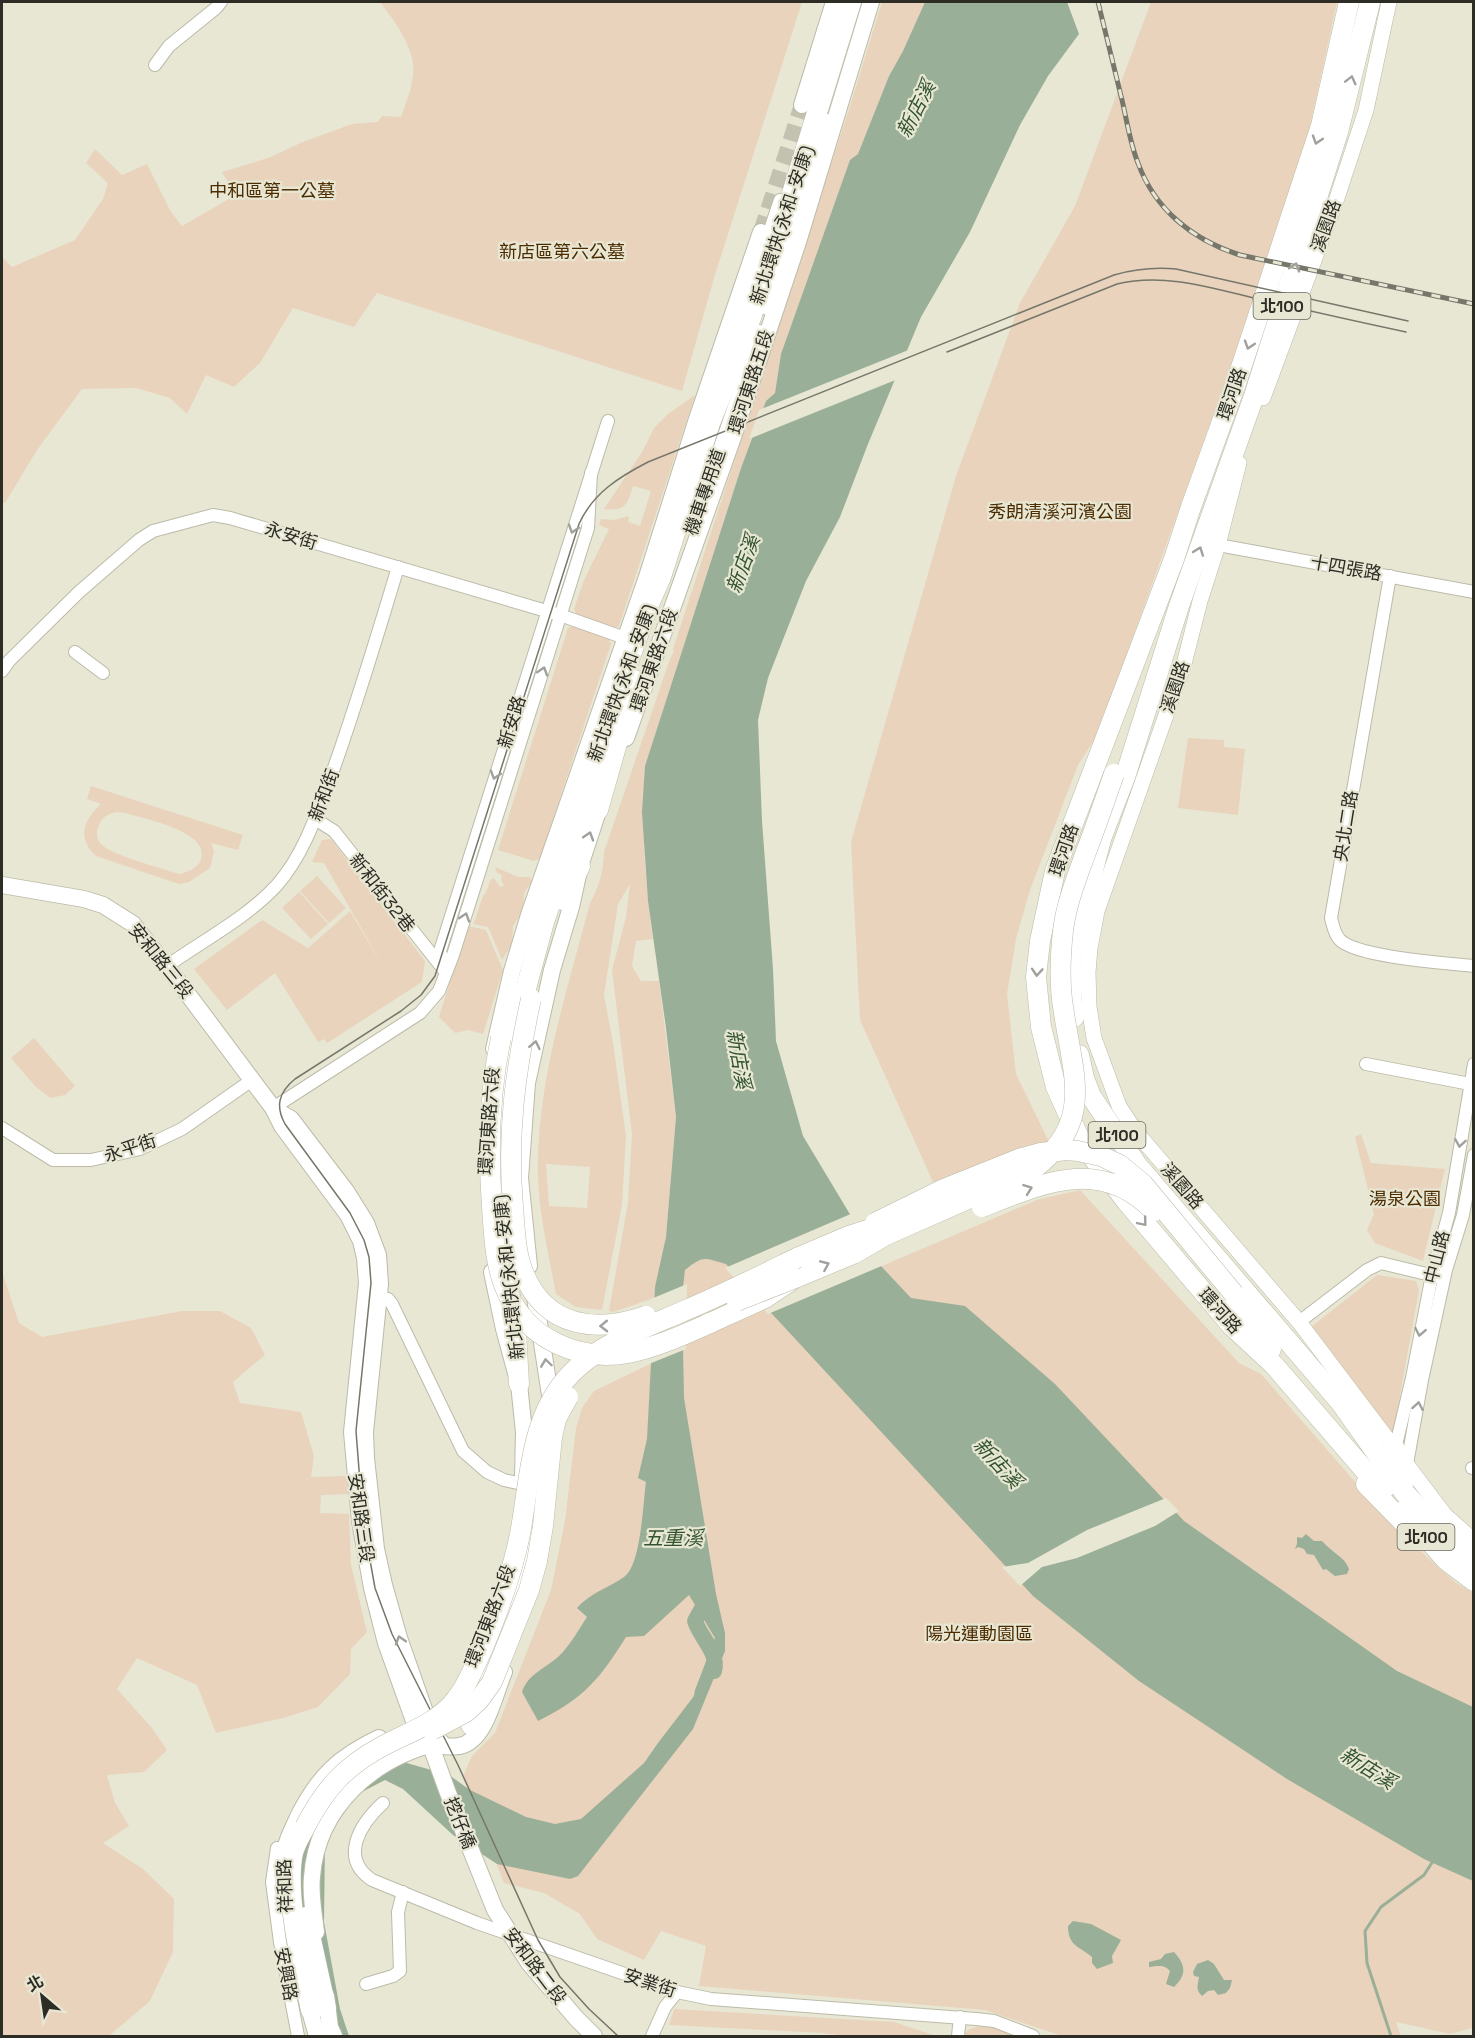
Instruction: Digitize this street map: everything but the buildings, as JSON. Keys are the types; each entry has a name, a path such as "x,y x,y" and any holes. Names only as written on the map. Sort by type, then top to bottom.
{"highway":[{"name":"新北環快(永和-安康)","path":"520,1391 516,1332 503,1243 500,1148 504,1090 521,1007 544,922 580,816 593,761 665,565 710,423 745,335 779,236 850,2"},
{"name":"新北環快(永和-安康)","path":"598,810 631,694 785,237 856,2"},
{"path":"1335,64 1341,2"},
{"name":"環河路","path":"1348,2 1321,126 1235,386 1174,559 1055,870 1040,941 1036,977 1041,1027 1056,1087 1081,1142 1126,1202 1232,1326 1274,1365 1380,1488 1398,1474"},
{"name":"環河路","path":"1370,2 1331,154 1254,396 1179,606 1125,777 1101,839 1072,953 1071,998 1080,1062 1091,1096 1137,1165 1334,1395 1366,1439 1398,1474 1440,1532 1473,1560"},
{"path":"471,1725 522,1574 537,1468 545,1436 543,1417 559,1386 589,1357 633,1334 852,1245 886,1235 1031,1171 1047,1159 1070,1128 1076,1092 1061,993 1063,928 1110,772 1145,669 1174,559"},
{"path":"647,577 649,604"},
{"path":"1110,772 1179,606"},
{"path":"593,761 573,802 535,911 501,1038 494,1084 489,1154 496,1251 507,1293 515,1307 535,1330 556,1344 573,1351 592,1354 627,1353 661,1344 765,1298 796,1268"},
{"path":"580,866 550,933 531,999 516,1074 510,1137 511,1172 518,1256 531,1288 555,1313 571,1321 586,1325 615,1325 650,1315 755,1271 796,1268"},
{"path":"852,1245 945,1189 1019,1159 1066,1150 1101,1156 1120,1165 1143,1184 1358,1452 1398,1474"},
{"path":"852,1245 907,1238 1050,1181 1087,1178 1117,1185 1149,1205 1332,1410 1366,1439"},
{"path":"1232,1326 1379,1498 1422,1541 1446,1560"},
{"path":"322,2024 300,1956 291,1877 292,1855 305,1825 327,1789 342,1773 380,1747 436,1718 461,1692 501,1606 512,1569 531,1458 545,1436"},
{"name":"環河路","path":"1398,1474 1410,1519 1446,1560 1473,1581"},
{"path":"426,1733 466,1711 478,1697 495,1657"}],"main road":[{"path":"802,105 834,2"},
{"name":"環河東路五段","path":"703,522 798,242 871,2"},
{"path":"647,577 697,419 761,232"},
{"name":"環河東路六段","path":"426,1733 460,1746 471,1739 485,1724 530,1608 547,1542 555,1471 553,1419 525,1235 520,1178 527,1083 552,969 571,907 580,866 598,810 632,724 703,522"},
{"name":"環河東路六段","path":"426,1733 441,1707 458,1695 500,1600 516,1541 522,1484 524,1432 520,1391 492,1271 487,1228 484,1148 490,1077 496,1040 515,960 647,577"},
{"name":"安和路三段","path":"2,885 65,895 104,905 133,924 273,1108 282,1126 336,1198 355,1228 365,1258 372,1295 352,1432 360,1521 370,1579 386,1643 404,1672 426,1733"},
{"path":"520,1391 549,1393"},
{"name":"環河東路六段","path":"426,1733 456,1738 477,1720 502,1677"},
{"path":"391,1732 403,1756"},
{"path":"305,1825 314,1787 333,1767 368,1743 391,1732 426,1733"},
{"name":"祥和路","path":"322,2024 325,1982 318,1944 311,1878 319,1838 334,1809 350,1791 363,1779 403,1756 426,1733"},
{"name":"挖仔橋","path":"426,1733 486,1888"},
{"name":"安和路二段","path":"486,1888 509,1935 529,1964 594,2037"}],"street":[{"path":"155,65 169,46 221,2"},
{"name":"機車專用道","path":"663,529 677,513 704,422 815,101 844,2"},
{"name":"機車專用道","path":"598,810 767,309 863,2"},
{"name":"溪園路","path":"1389,2 1366,110 1335,204 1248,438 1184,664 1097,911 1088,972 1089,1007 1094,1038 1103,1066 1119,1106 1136,1132 1299,1322 1398,1474 1473,1541"},
{"name":"新安路","path":"446,972 440,951 608,421"},
{"name":"新安路","path":"273,1108 420,1013 435,998 453,955 588,528 591,473"},
{"name":"永安街","path":"4,662 139,540 153,531 213,515 230,518 547,611 625,638"},
{"name":"十四張路","path":"1218,545 1473,592"},
{"name":"新和街","path":"167,966 258,903 276,886 303,847 368,669 398,567"},
{"name":"央北二路","path":"1390,576 1331,918 1340,940 1362,951 1473,966"},
{"path":"75,652 103,673"},
{"name":"新和街32巷","path":"315,819 334,831 446,972"},
{"path":"1366,1064 1470,1084"},
{"name":"中山路","path":"1398,1474 1412,1378 1432,1275 1452,1194 1473,1064"},
{"name":"永平街","path":"2,1128 53,1160 91,1160 140,1149 182,1129 252,1080"},
{"name":"中山路","path":"1398,1474 1422,1380 1444,1278 1470,1199 1473,1155"},
{"path":"1452,1194 1470,1199"},
{"path":"1299,1322 1367,1270 1381,1263 1444,1278"},
{"path":"372,1295 388,1299 392,1304 463,1451 487,1472 504,1480 522,1484"},
{"name":"安業街","path":"383,1803 370,1817 359,1835 355,1861 363,1874 372,1880 509,1935 677,1992 711,1999 960,2017 993,2021 1033,2037"},
{"path":"366,1984 393,1976 400,1971 398,1912 403,1892"},
{"path":"652,2037 665,2007 677,1992"},
{"path":"958,2037 960,2017"},
{"name":"安興路","path":"298,2037 322,2024"}],"green space":[{"path":"380,2 802,2 714,278 682,391 377,293 354,327 293,308 260,363 234,387 206,375 187,414 170,398 136,388 82,389 37,450 5,503 2,503 2,257 12,267 75,240 103,199 108,183 86,163 95,149 122,175 147,164 171,212 182,226 236,195 222,172 268,158 352,124 378,122 382,116 401,117 412,81 412,58 403,35"},
{"path":"882,2 925,2 889,76 858,155 850,161 781,354 775,393 766,401 741,468 645,766 644,853 653,939 636,941 632,966 641,981 659,981 676,1117 666,1237 654,1298 613,1312 609,1311 628,1202 632,1134 612,970 626,917 630,884 618,904 604,995 626,1136 622,1205 602,1310 576,1307 556,1294 540,1206 538,1176 542,1107 555,1038 590,903 600,878 604,852 674,651","holes":["546,1164 590,1167 587,1208 549,1206"]},
{"name":"秀朗清溪河濱公園","path":"1151,2 1337,2 1299,177 1098,734 1078,765 1030,890 1016,939 1007,994 1016,1074 1051,1146 933,1182 860,1020 851,842 956,476 1020,303 1075,206"},
{"path":"695,395 619,626 612,629 577,615 574,609 584,580 609,529 599,525 601,519 614,520 629,516 628,522 640,526 651,491 633,486 627,502 621,508 604,509 642,452 654,428 668,414"},
{"path":"575,625 608,637 611,644 540,858 534,861 498,850 568,628"},
{"path":"1188,738 1224,740 1224,747 1245,749 1238,815 1178,808"},
{"path":"91,786 243,835 238,850 211,843 214,851 210,868 189,882 179,884 96,856 84,835 90,816 101,804 87,799","holes":["112,813 125,813 174,828 196,841 201,850 201,860 197,866 179,874 113,852 105,847 97,836 100,822"]},
{"path":"331,839 425,961 422,982 327,1043 324,1039 318,1042 275,973 227,1010 194,969 262,920 308,948 350,911 388,975 324,863 312,862 322,840"},
{"path":"495,867 518,877 530,877 532,881 524,893 523,911 513,926 512,944 502,960 488,927 473,924 490,880 494,878 500,887 504,886 501,880 502,875 497,873"},
{"path":"317,876 346,908 329,923 300,891"},
{"path":"299,892 328,924 311,939 282,908"},
{"path":"468,926 486,930 503,970 483,1034 468,1030 455,1033 439,1017"},
{"path":"34,1038 75,1086 65,1095 50,1098 36,1087 11,1058"},
{"name":"湯泉公園","path":"1361,1134 1371,1163 1445,1169 1423,1261 1375,1243 1367,1230 1374,1214 1355,1137"},
{"name":"陽光運動園區","path":"1080,1190 1239,1363 1261,1374 1397,1530 1455,1582 1473,1593 1472,2028 1450,2034 1396,2022 1401,2036 1062,2036 985,2010 699,1986 706,1946 661,1931 644,1960 597,1939 580,1914 544,1893 504,1883 463,1776 472,1756 495,1733 551,1590 565,1521 576,1428 582,1408 594,1391 652,1363 682,1297 685,1270 699,1259 706,1258 726,1263 771,1313 1037,1200"},
{"path":"2,1271 19,1323 42,1337 182,1311 220,1311 251,1328 265,1355 233,1382 240,1403 301,1412 314,1456 311,1477 347,1476 348,1494 321,1495 320,1513 349,1514 351,1565 367,1632 351,1649 350,1674 318,1707 283,1718 216,1733 197,1685 137,1658 117,1689 152,1728 167,1750 144,1772 107,1775 115,1803 129,1826 103,1843 143,1869 174,1899 173,1952 150,2001 109,2036 2,2036"},
{"path":"1377,1275 1416,1281 1419,1290 1393,1434 1311,1327"},
{"path":"674,2009 894,2022 936,2036 848,2036 669,2025"},
{"path":"979,2026 989,2026 1016,2036 961,2036"}],"water":[{"name":"新店溪","path":"925,2 1067,2 1079,34 1048,76 1020,125 970,232 921,317 840,517 806,581 768,678 758,720 776,1041 803,1136 881,1266 911,1298 965,1306 1055,1384 1184,1521 1397,1671 1473,1707 1473,1881 1424,1859 1287,1779 1139,1681 1033,1596 726,1264 704,1259 685,1270 682,1297 684,1398 716,1594 725,1633 725,1651 693,1729 578,1876 570,1879 497,1864 453,1835 403,1789 385,1780 356,1795 325,1841 324,1922 340,2009 349,2036 325,2036 289,1890 294,1823 375,1754 449,1775 470,1790 526,1817 555,1824 581,1819 644,1763 694,1696 715,1638 689,1595 644,1636 626,1637 589,1686 579,1696 554,1713 538,1721 522,1692 534,1675 562,1653 587,1617 577,1608 593,1594 624,1577 630,1571 638,1548 640,1533 646,1482 638,1478 647,1439 655,1287 666,1237 676,1117 648,901 642,812 645,766 741,468 766,401 775,393 781,354 850,160 858,154 889,76"},
{"path":"1306,1534 1314,1541 1322,1541 1341,1558 1349,1569 1347,1574 1335,1576 1326,1569 1323,1570 1314,1555 1307,1554 1304,1549 1298,1547 1295,1549 1297,1537 1302,1538"},
{"path":"1073,1921 1091,1924 1121,1940 1112,1956 1113,1963 1097,1969 1092,1963 1092,1957 1075,1945 1070,1938 1068,1926"},
{"path":"1174,1952 1181,1961 1183,1974 1174,1987 1166,1984 1170,1971 1168,1969 1163,1966 1149,1967 1149,1962"},
{"path":"1208,1960 1214,1964 1224,1980 1232,1980 1226,1993 1218,1995 1214,1990 1202,1996 1198,1991 1199,1977 1194,1976 1193,1972 1197,1964"}],"pier":[{"path":"911,349 898,379 749,439 759,410"},
{"path":"853,1213 884,1265 768,1314 725,1268"},
{"path":"687,1284 686,1349 649,1364 651,1299"},
{"path":"1166,1498 1179,1511 1155,1526 1077,1558 1042,1567 1020,1586 1002,1567 1028,1563 1087,1530"}],"waterway":[{"name":"五重溪","path":"704,1592 706,1601 695,1621 712,1652 714,1671"},
{"path":"1391,2036 1367,1963 1365,1931 1381,1907 1424,1875 1433,1861"}],"tunnel":[{"path":"761,232 802,105"}],"tram line":[{"path":"618,2036 560,1977 538,1940 458,1765 392,1634 375,1588 363,1521 356,1431 371,1283 369,1257 364,1240 350,1213 285,1124 280,1111 282,1094 295,1079 401,1011 421,995 435,976 579,524 592,503 617,480 648,462 1114,275 1129,271 1152,268 1176,269 1408,321"},
{"path":"947,352 1117,284 1153,280 1190,283 1406,332"}],"railway":[{"path":"1098,2 1135,155 1154,195 1178,221 1207,241 1240,255 1474,304"}],"park label":[{"name":"中和區第一公墓","path":"272,191"},
{"name":"新店區第六公墓","path":"562,252"}]}
